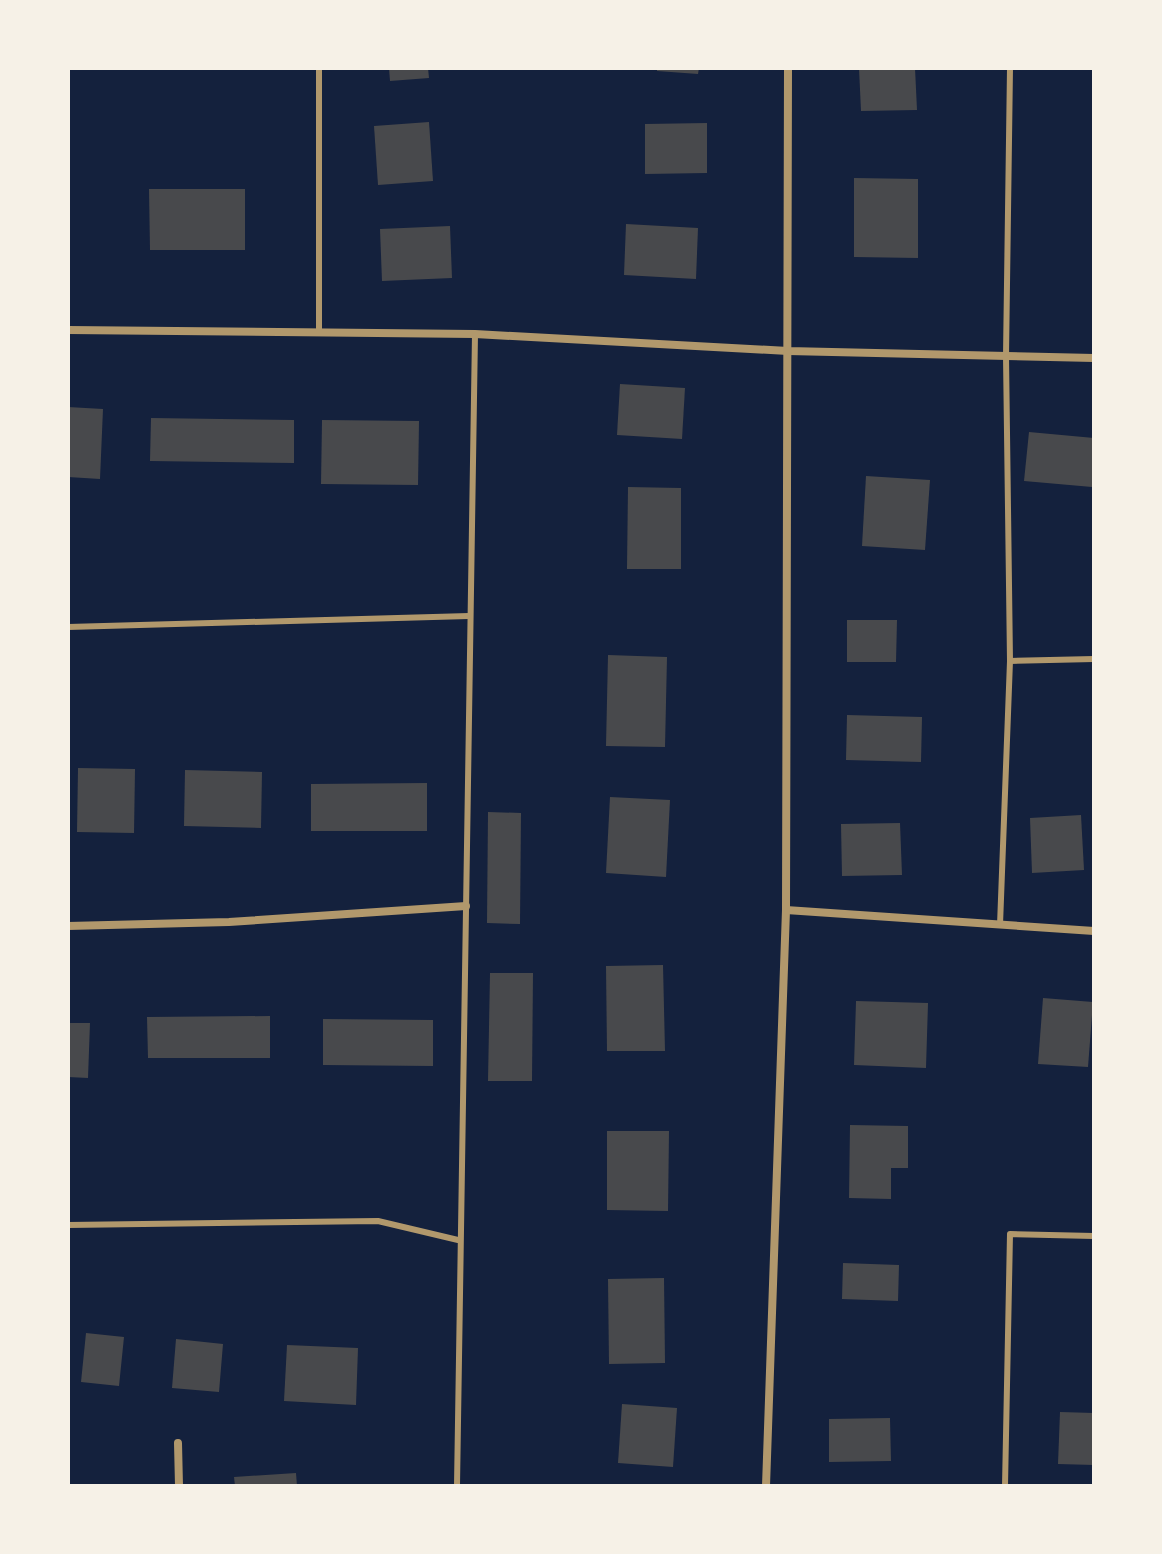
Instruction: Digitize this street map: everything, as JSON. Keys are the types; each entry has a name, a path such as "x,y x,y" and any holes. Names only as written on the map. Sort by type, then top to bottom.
{"street":[{"path":"766,1486 786,910 788,68"},
{"path":"68,330 319,330 475,334 788,351 1094,358"},
{"path":"68,926 229,922 466,906"},
{"path":"786,910 1094,931"},
{"path":"178,1443 179,1486"}],"lane":[{"path":"319,68 319,330"},
{"path":"1000,925 1010,661 1006,356 1010,68"},
{"path":"457,1486 458,1240 475,334"},
{"path":"68,627 469,616"},
{"path":"1010,661 1094,659"},
{"path":"68,1225 378,1221 458,1240"},
{"path":"1005,1486 1010,1234 1094,1236"}],"building":[{"path":"389,68 428,68 429,78 390,81"},
{"path":"657,68 699,68 698,74 657,71"},
{"path":"859,68 915,68 917,110 861,111"},
{"path":"429,122 433,181 378,185 374,126"},
{"path":"707,123 707,173 645,174 645,124"},
{"path":"854,178 918,179 918,258 854,257"},
{"path":"149,189 245,189 245,250 150,250"},
{"path":"626,224 698,228 696,279 624,275"},
{"path":"450,226 452,278 382,281 380,229"},
{"path":"620,384 685,388 682,439 617,435"},
{"path":"68,407 103,409 100,479 68,477"},
{"path":"151,418 294,420 294,463 150,461"},
{"path":"322,420 419,421 418,485 321,484"},
{"path":"1029,432 1094,438 1092,487 1024,481"},
{"path":"866,476 930,480 925,550 862,546"},
{"path":"628,487 681,488 681,569 627,569"},
{"path":"847,620 897,620 896,662 847,662"},
{"path":"608,655 667,657 665,747 606,746"},
{"path":"847,715 922,717 921,762 846,760"},
{"path":"78,768 135,769 134,833 77,832"},
{"path":"185,770 262,772 261,828 184,826"},
{"path":"427,783 427,831 311,831 311,784"},
{"path":"610,797 670,800 666,877 606,873"},
{"path":"488,812 521,813 520,924 487,923"},
{"path":"1081,815 1084,870 1032,873 1030,818"},
{"path":"900,823 902,875 842,876 841,824"},
{"path":"663,965 665,1051 607,1051 606,966"},
{"path":"490,973 533,973 532,1081 488,1081"},
{"path":"1043,998 1093,1002 1088,1067 1038,1064"},
{"path":"856,1001 928,1003 926,1068 854,1065"},
{"path":"270,1016 270,1058 148,1058 147,1017"},
{"path":"323,1019 433,1020 433,1066 323,1065"},
{"path":"68,1023 90,1023 88,1078 68,1077"},
{"path":"850,1125 908,1126 908,1168 891,1168 891,1199 849,1198"},
{"path":"607,1131 669,1131 668,1211 607,1210"},
{"path":"843,1263 899,1265 898,1301 842,1299"},
{"path":"664,1278 665,1363 609,1364 608,1279"},
{"path":"86,1333 124,1337 119,1386 81,1382"},
{"path":"176,1339 223,1344 219,1392 172,1388"},
{"path":"287,1345 358,1348 356,1405 284,1401"},
{"path":"622,1404 677,1408 673,1467 618,1463"},
{"path":"1060,1412 1094,1413 1094,1465 1058,1464"},
{"path":"890,1418 891,1461 829,1462 829,1419"},
{"path":"296,1473 297,1486 235,1486 234,1477"}]}
